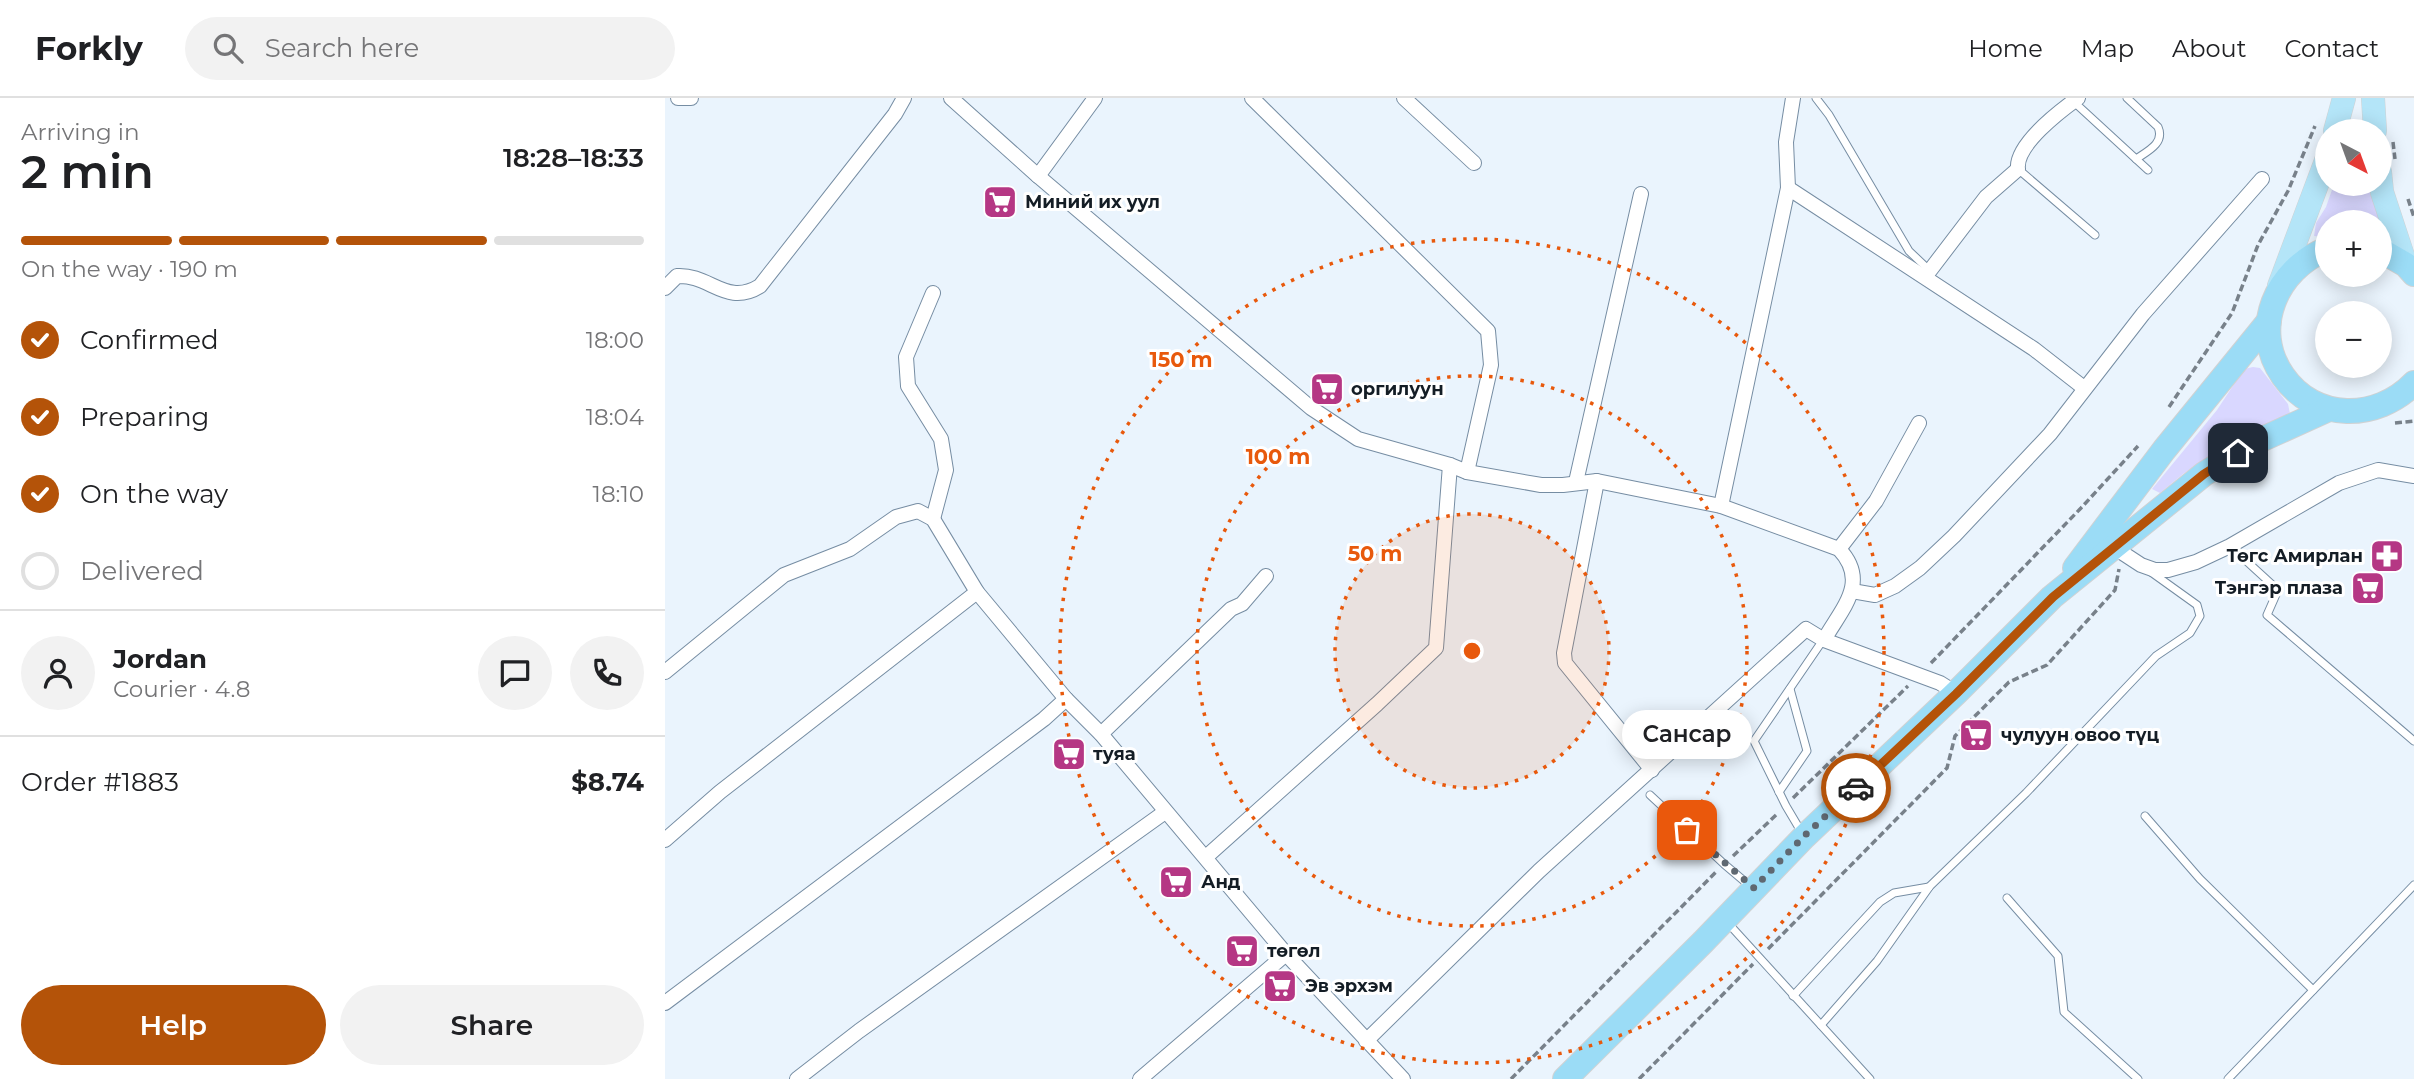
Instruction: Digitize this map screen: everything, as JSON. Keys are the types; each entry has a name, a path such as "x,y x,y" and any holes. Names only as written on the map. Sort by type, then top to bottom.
{"highway":[{"path":"2315,254 2291,272 2276,293 2269,321 2271,350 2283,376 2303,397 2329,409 2358,412 2414,404"},
{"path":"2392,258 2410,269"},
{"path":"1565,1079 1804,836 1956,694 2053,597 2165,450 2269,321"},
{"path":"2358,412 2382,407 2404,394 2414,383"},
{"path":"2053,597 2122,552 2204,474 2256,442 2329,409"}],"main road":[{"path":"2331,119 2344,100"},
{"path":"2276,293 2315,190"},
{"path":"2383,196 2410,269"}],"street":[{"path":"678,98 691,98"},
{"path":"665,288 677,276 687,276 734,295 747,294 760,286 895,114 904,98"},
{"path":"951,98 1038,176 1311,408 1358,439 1467,472 1541,485 1597,481 1721,506 1839,549 1847,557 1855,580 1852,591 1824,640"},
{"path":"1038,176 1095,98"},
{"path":"1252,98 1488,331 1491,365 1467,472"},
{"path":"1404,98 1473,163"},
{"path":"1721,506 1789,188 1786,142 1793,98"},
{"path":"1927,273 1986,197 2018,169 2019,156 2035,135 2059,111 2076,100"},
{"path":"1852,591 1875,595 1881,593 1920,568 1954,536 2050,434 2143,314 2262,179"},
{"path":"1789,188 1927,273 2084,388"},
{"path":"1576,482 1641,194"},
{"path":"933,293 906,357 908,386 941,439 946,470 933,519"},
{"path":"1839,549 1876,501 1919,423"},
{"path":"1206,857 1377,705 1436,648 1450,465"},
{"path":"2122,552 2141,565 2155,570 2168,570 2196,562 2231,546 2339,483 2378,470 2414,476"},
{"path":"1597,481 1564,653 1565,663 1652,770"},
{"path":"665,671 784,575 850,549 896,517 918,511 933,519 977,592 1066,699 1101,734 1286,954 1403,1079"},
{"path":"1101,734 1231,609 1242,604 1266,576"},
{"path":"665,839 720,792 977,592"},
{"path":"1366,1041 1539,871 1806,629 1824,640 1919,675 1956,694"},
{"path":"665,1003 1044,719 1066,699"},
{"path":"797,1079 859,1031 1165,812"},
{"path":"1140,1079 1286,954"}],"lane":[{"path":"1817,98 1909,251 1927,273"},
{"path":"2127,98 2161,132 2157,143 2136,159"},
{"path":"2076,100 2148,170"},
{"path":"2018,169 2095,235"},
{"path":"2231,546 2278,590 2267,615 2414,741"},
{"path":"1821,1025 1877,961 1930,886 2027,793 2156,656 2190,633 2200,616 2197,605 2141,565"},
{"path":"1804,836 1786,806 1754,740 1824,640"},
{"path":"1779,792 1807,751 1790,689"},
{"path":"1650,794 1724,864 1754,888"},
{"path":"2145,816 2200,879 2313,990"},
{"path":"2228,1079 2414,885"},
{"path":"1794,996 1880,902 1894,893 1930,886"},
{"path":"2007,898 2059,956 2064,1012 2138,1079"},
{"path":"1724,919 1870,1079"}],"path":[{"path":"2165,414 2232,313 2258,245 2315,145"},
{"path":"2406,195 2414,216"},
{"path":"2388,424 2414,421"},
{"path":"1511,1079 1724,864 1919,675 2140,444"},
{"path":"1639,1079 1947,768 1955,736 2009,682 2047,665 2056,656 2115,590 2122,552"}],"shaded area":[{"path":"2330,196 2373,196 2378,210 2324,210"},
{"path":"2260,368 2288,404 2290,414 2231,442 2160,493 2152,489 2217,410 2244,369"}],"way so far":[{"path":"1687,830 1754,888 1804,836 1856,788"}],"place":[{"name":"Миний их уул","path":"1000,202"},
{"name":"оргилуун","path":"1327,389"},
{"name":"Төгс Амирлан","path":"2387,556"},
{"name":"Тэнгэр плаза","path":"2368,588"},
{"name":"чулуун овоо түц","path":"1976,735"},
{"name":"туяа","path":"1069,754"},
{"name":"Сансар","path":"1687,830"},
{"name":"Анд","path":"1176,882"},
{"name":"төгөл","path":"1242,951"},
{"name":"Эв эрхэм","path":"1280,986"}],"route":[{"path":"1856,788 1956,694 2053,597 2204,474 2238,453"}]}
